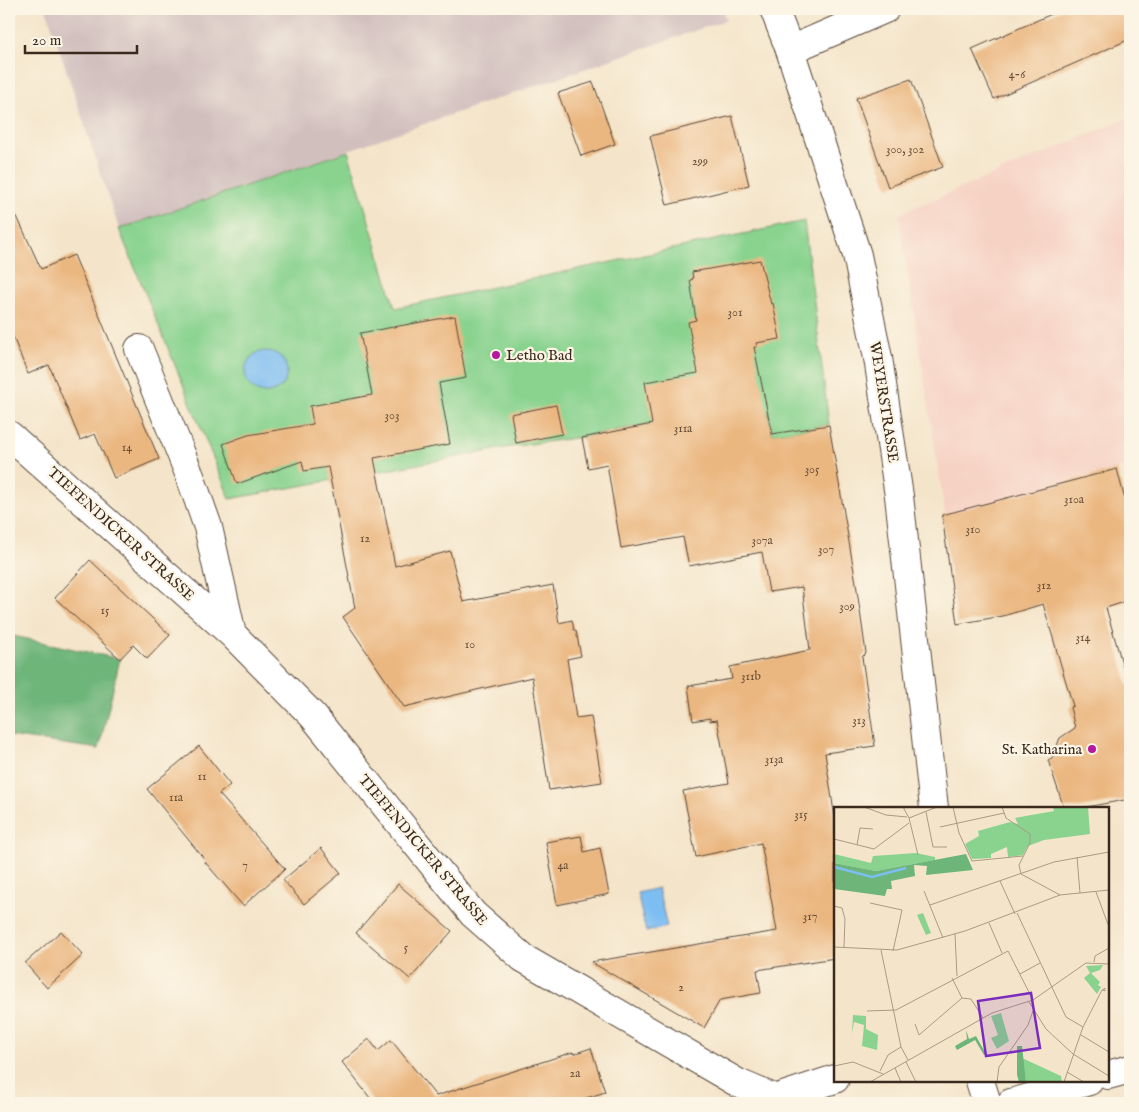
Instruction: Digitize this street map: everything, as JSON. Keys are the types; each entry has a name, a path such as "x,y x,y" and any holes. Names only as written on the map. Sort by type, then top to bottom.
{"street":[{"name":"WEYERSTRASSE","path":"774,9 790,50 857,255 878,358 899,496 934,807"},
{"path":"790,50 885,9"},
{"path":"139,349 190,476 208,527 232,634"},
{"name":"TIEFENDICKER STRASSE","path":"9,435 232,634 313,716 473,914 502,941 523,958 769,1101"},
{"path":"1109,1075 1130,1069"},
{"path":"769,1101 834,1079"},
{"path":"980,1082 987,1103"},
{"path":"1011,1103 1085,1082"}],"shaded area":[{"path":"46,9 722,9 726,20 119,229"},
{"path":"1130,117 1130,465 945,514 899,214"}],"green space":[{"name":"Letho Bad","path":"348,151 395,308 804,221 829,425 772,434 768,412 757,414 723,410 582,437 516,446 230,499 119,229"},
{"path":"9,635 120,659 99,749 9,736"}],"water":[{"path":"270,351 278,354 284,360 287,372 284,384 278,390 262,393 254,390 248,384 245,368 248,360 254,354"},
{"path":"658,888 667,927 646,932 637,893"}],"building":[{"path":"1063,9 1130,9 1130,39 994,99 972,49"},
{"path":"911,79 943,167 888,187 856,98"},
{"path":"593,82 615,144 581,156 558,93"},
{"path":"732,116 749,185 667,205 650,136"},
{"path":"9,199 41,269 74,255 159,459 114,478 95,434 80,440 49,365 28,374 9,327"},
{"path":"760,260 771,304 773,303 780,339 756,343 757,347 754,347 772,434 829,425 856,583 866,653 862,657 875,746 825,753 834,812 834,958 757,970 761,993 720,1000 704,1028 591,962 777,931 761,843 696,857 683,791 729,783 717,720 710,721 710,718 693,721 688,686 732,679 730,667 810,650 802,587 769,592 762,552 689,566 683,537 621,548 607,464 588,468 582,438 652,424 645,382 698,373 688,322 696,320 690,280 693,279 692,272"},
{"path":"455,316 466,378 439,383 450,444 374,458 395,566 450,551 463,602 553,585 559,623 572,620 574,630 576,631 581,656 567,659 576,718 591,716 602,782 549,790 532,677 404,707 343,617 355,608 328,467 304,471 302,461 237,484 223,444 248,435 313,424 310,406 372,395 360,333"},
{"path":"556,405 562,434 516,443 511,414"},
{"path":"1117,469 1130,519 1130,600 1106,608 1126,677 1130,702 1130,799 1086,807 1064,807 1048,760 1052,758 1060,738 1075,728 1070,707 1073,706 1043,604 1003,616 957,624 942,515"},
{"path":"90,560 170,635 147,659 133,645 120,659 55,598"},
{"path":"199,746 230,785 219,794 285,869 243,906 204,861 147,789"},
{"path":"581,836 584,852 600,848 609,894 557,905 546,842"},
{"path":"321,848 341,873 304,904 283,880"},
{"path":"398,884 452,931 410,979 356,933"},
{"path":"61,931 83,955 47,988 25,963"},
{"path":"369,1039 378,1051 391,1040 436,1096 573,1052 573,1054 591,1048 605,1092 571,1103 374,1103 342,1062"}],"place":[{"name":"Letho Bad","path":"496,355"},
{"name":"St. Katharina","path":"1092,749"}]}
